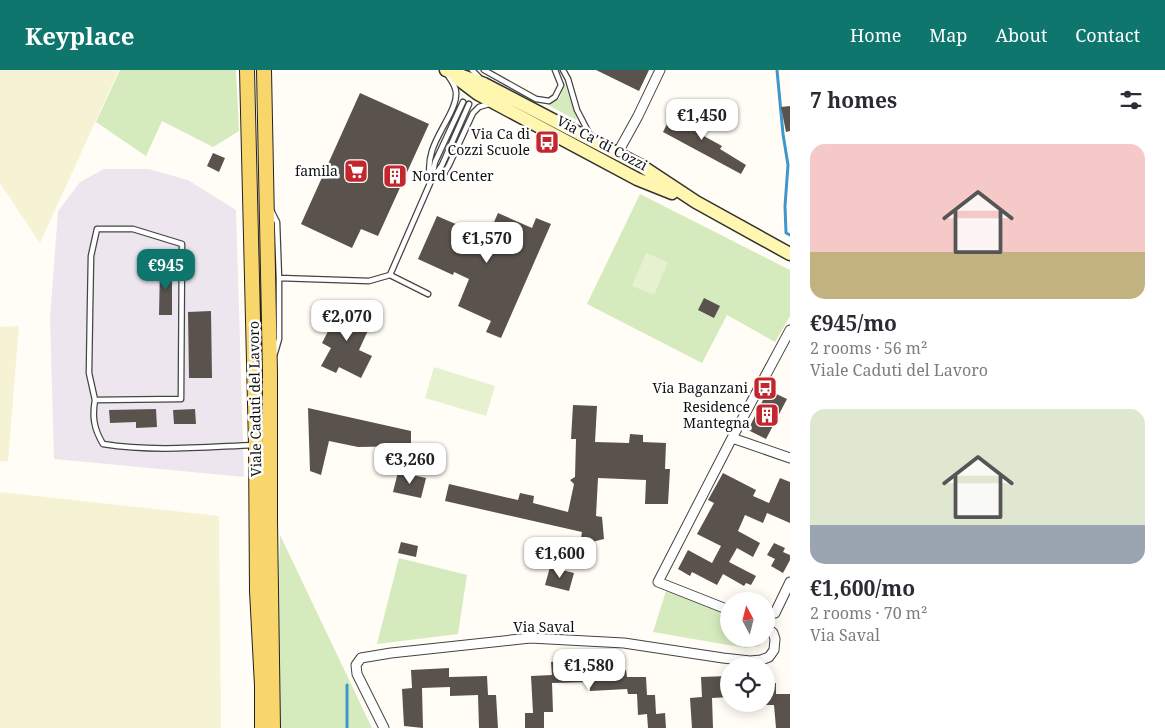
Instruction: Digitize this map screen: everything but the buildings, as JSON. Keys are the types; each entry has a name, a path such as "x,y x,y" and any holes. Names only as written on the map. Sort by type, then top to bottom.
{"main road":[{"name":"Viale Caduti del Lavoro","path":"247,70 256,445 257,590 262,686 262,728"},
{"name":"Viale Caduti del Lavoro","path":"266,70 264,86 270,373 273,728"},
{"name":"Via Ca' di Cozzi","path":"446,70 484,84 617,154 643,168 696,202 790,254"},
{"name":"Via Ca' di Cozzi","path":"446,70 478,94 637,179 696,202"}],"street":[{"name":"Via Ca' di Cozzi","path":"617,154 660,70"},
{"path":"720,606 658,582 790,330"},
{"path":"732,438 790,458"},
{"path":"775,610 790,582"},
{"name":"Via Saval","path":"384,728 357,674 356,665 361,658 530,638 624,643 750,661 769,657 774,648"}],"lane":[{"path":"431,181 428,165 432,149 455,103 454,85 446,70"},
{"name":"Via Ca' di Cozzi","path":"472,70 484,84 507,82"},
{"name":"Via Ca' di Cozzi","path":"484,70 536,99 549,101 555,97 561,85 555,70"},
{"name":"Via Ca' di Cozzi","path":"563,70 568,78 577,110 597,144"},
{"path":"390,275 431,181 435,162 466,103"},
{"path":"431,181 444,174 450,165 474,113 479,107 497,103"},
{"name":"Viale Caduti del Lavoro","path":"266,198 277,222 279,278 279,340 270,373"},
{"path":"95,400 181,399 182,244 133,229 97,229 91,256 89,373 95,400 93,415 96,432 102,444 177,448 256,445"},
{"path":"279,278 369,281 390,275 428,294"}],"shaded area":[{"path":"0,70 119,70 40,243 0,183"},
{"path":"104,169 149,169 188,180 236,210 244,477 54,459 50,318 58,211 80,182"},
{"path":"19,326 8,461 0,462 0,327"},
{"path":"0,492 219,516 221,728 0,728"}],"green space":[{"path":"120,70 236,70 239,131 213,147 162,121 146,156 96,122"},
{"path":"564,81 576,120 548,105 560,98"},
{"path":"640,194 790,270 790,316 775,342 727,315 702,363 587,304"},
{"path":"646,253 668,262 654,295 632,286"},
{"path":"434,367 495,386 486,416 425,398"},
{"path":"280,535 372,728 274,728"},
{"path":"399,558 467,575 458,634 377,644"},
{"path":"666,591 720,611 720,644 653,632"}],"waterway":[{"path":"777,70 788,165 785,206 786,233 790,235"},
{"path":"347,685 347,728"}],"place":[{"name":"Via Ca di Cozzi Scuole","path":"547,142"},
{"name":"famila","path":"356,171"},
{"name":"Nord Center","path":"395,176"},
{"name":"Via Baganzani","path":"765,388"},
{"name":"Residence Mantegna","path":"767,415"}]}
